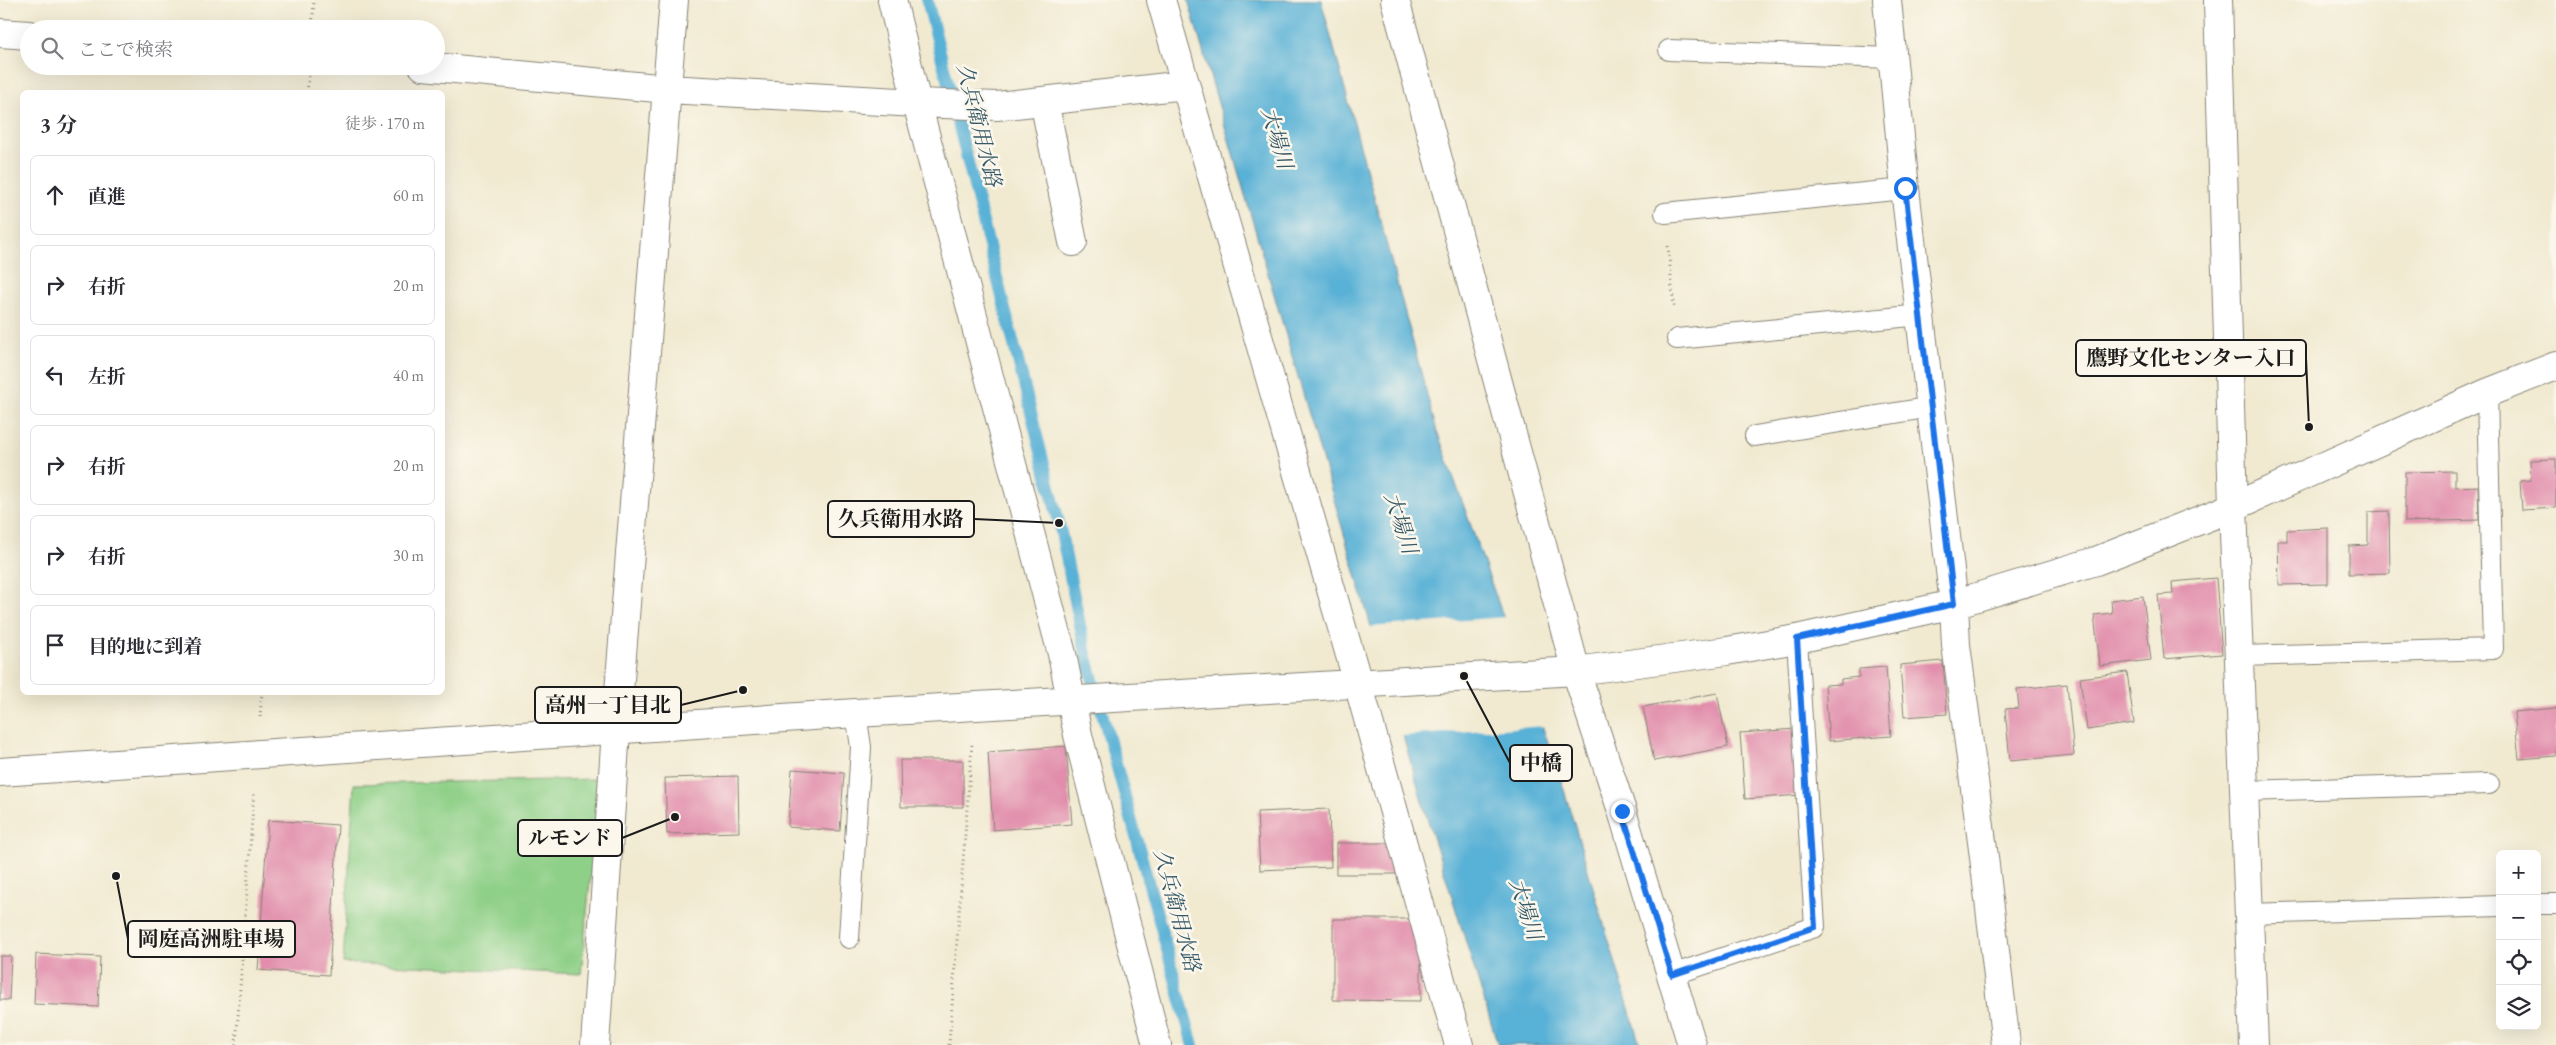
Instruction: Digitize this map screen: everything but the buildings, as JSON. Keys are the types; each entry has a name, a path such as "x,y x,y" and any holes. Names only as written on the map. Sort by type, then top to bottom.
{"street":[{"path":"594,1045 616,730 674,0"},
{"path":"892,0 917,103 1062,654 1070,702 1157,1045"},
{"path":"1160,0 1368,682 1459,1045"},
{"path":"1395,0 1565,672 1622,811 1692,1045"},
{"path":"1887,0 1905,188 1954,604 1956,645 2006,1045"},
{"path":"2218,0 2233,507 2246,792 2254,1045"},
{"path":"0,33 20,34"},
{"path":"445,68 668,89 997,106 1185,85"},
{"path":"1044,101 1073,242"},
{"path":"0,772 856,713 1565,672 1658,662 1797,639 1954,604 2096,561 2233,507 2487,393 2556,366"}],"lane":[{"path":"1669,50 1893,58"},
{"path":"1665,213 1905,188"},
{"path":"1676,339 1921,315"},
{"path":"2240,656 2493,650 2487,393"},
{"path":"1756,436 1932,408"},
{"path":"1672,975 1815,927 1797,639"},
{"path":"849,938 861,747 856,713"},
{"path":"2246,792 2489,784"},
{"path":"2541,904 2556,904"},
{"path":"2250,914 2496,906"}],"path":[{"path":"313,20 314,0"},
{"path":"307,90 309,75"},
{"path":"1665,213 1676,339"},
{"path":"260,718 262,695"},
{"path":"949,1045 972,737"},
{"path":"236,1045 254,785"}],"green space":[{"path":"600,779 581,974 343,963 354,784"}],"water":[{"name":"大場川","path":"1188,0 1321,0 1436,428 1559,773 1640,1045 1498,1045 1422,801"}],"pier":[{"path":"1506,617 1545,726 1401,736 1368,627"}],"waterway":[{"name":"久兵衛用水路","path":"927,0 1059,523 1086,654 1193,1045"}],"place":[{"name":"鷹野文化センター入口","path":"2309,427"},
{"name":"久兵衛用水路","path":"1059,523"},
{"name":"中橋","path":"1464,676"},
{"name":"高州一丁目北","path":"743,690"},
{"name":"ルモンド","path":"675,817"},
{"name":"岡庭高洲駐車場","path":"116,876"}],"route":[{"path":"1622,811 1672,975 1815,927 1797,639 1954,604 1905,188"}]}
